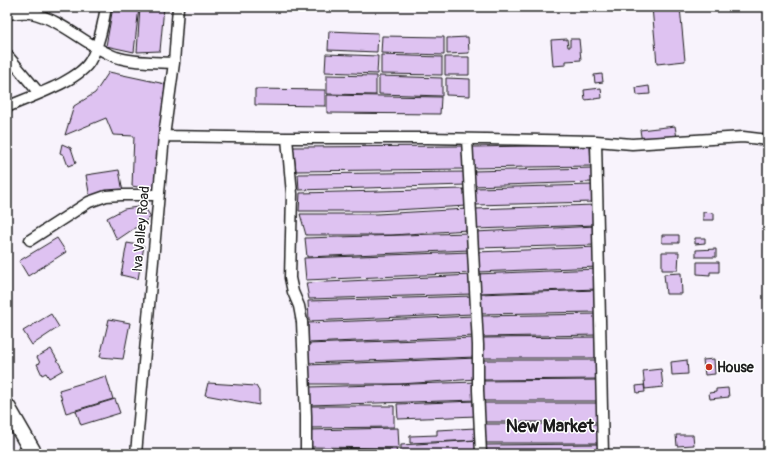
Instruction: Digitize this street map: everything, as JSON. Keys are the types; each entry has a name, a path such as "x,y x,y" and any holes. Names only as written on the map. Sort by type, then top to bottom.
{"main road":[{"path":"7,407 34,454"}],"street":[{"path":"7,107 62,83 74,76 90,62 101,32 106,7"},
{"name":"Iva Valley Road","path":"136,454 158,195 174,63 178,7"},
{"path":"7,14 25,13 44,17 96,47 127,60 174,63"},
{"path":"7,55 39,93"},
{"path":"164,136 596,141 632,144 743,137 768,140"},
{"path":"287,138 292,194 290,278 293,292 299,306 302,322 306,400 306,454"},
{"path":"467,139 478,345 478,390 481,454"},
{"path":"596,141 603,454"},
{"path":"30,240 89,202 100,198 121,195 158,195"}],"building":[{"path":"113,7 139,7 134,52 106,46"},
{"path":"140,7 164,7 160,51 137,52"},
{"path":"652,7 680,7 685,61 657,64"},
{"path":"329,31 378,33 377,52 328,50"},
{"path":"382,36 444,37 444,55 381,53"},
{"path":"468,37 469,53 447,54 447,38"},
{"path":"567,39 568,47 570,47 570,39 579,39 581,60 566,61 566,65 553,66 551,40"},
{"path":"326,54 378,56 377,74 325,72"},
{"path":"381,55 442,57 442,75 381,74"},
{"path":"445,57 469,57 469,75 445,75"},
{"path":"109,72 165,84 155,190 132,186 134,136 113,135 106,118 65,135 74,106 95,93"},
{"path":"602,74 603,82 595,83 594,75"},
{"path":"327,75 376,76 376,95 327,94"},
{"path":"379,76 442,78 442,96 379,94"},
{"path":"446,78 470,79 470,96 446,95"},
{"path":"649,86 650,94 637,95 636,88"},
{"path":"601,88 602,98 585,100 584,90"},
{"path":"255,89 325,90 325,106 255,105"},
{"path":"327,95 441,97 440,114 327,113"},
{"path":"675,126 677,138 642,142 640,130"},
{"path":"62,144 71,148 76,163 68,166 64,155 60,153"},
{"path":"590,145 591,166 472,168 472,147"},
{"path":"463,146 464,169 296,171 293,147"},
{"path":"592,168 593,182 473,186 473,171"},
{"path":"119,170 123,192 90,198 86,175"},
{"path":"465,172 466,185 299,190 298,174"},
{"path":"593,185 593,202 475,205 474,188"},
{"path":"464,189 467,206 376,211 299,211 300,193"},
{"path":"595,205 596,225 476,229 475,209"},
{"path":"144,206 151,217 117,240 107,218 124,209"},
{"path":"467,209 468,230 392,235 306,235 300,214 377,214"},
{"path":"703,212 714,213 714,220 703,220"},
{"path":"596,226 597,245 476,248 475,232"},
{"path":"468,233 469,250 307,257 305,238"},
{"path":"662,235 679,235 679,243 662,243"},
{"path":"57,238 66,252 28,276 19,261"},
{"path":"695,238 705,238 705,243 695,244"},
{"path":"127,243 144,246 138,279 121,275"},
{"path":"597,247 598,267 478,272 477,252"},
{"path":"716,249 716,257 696,257 696,250"},
{"path":"471,252 471,273 306,280 304,258"},
{"path":"662,252 679,252 678,270 662,270"},
{"path":"697,262 719,262 719,272 710,272 710,275 697,274"},
{"path":"598,269 598,289 477,293 476,274"},
{"path":"681,273 682,294 666,294 664,274"},
{"path":"472,275 472,294 309,299 306,283"},
{"path":"598,290 597,312 480,314 478,294"},
{"path":"473,296 473,314 309,321 308,301"},
{"path":"51,314 59,327 32,345 23,331"},
{"path":"598,314 598,335 481,337 479,316"},
{"path":"474,316 476,336 308,343 308,323"},
{"path":"109,319 130,323 123,359 100,357"},
{"path":"599,337 599,358 481,358 481,338"},
{"path":"475,338 476,357 308,363 307,344"},
{"path":"51,349 63,370 49,378 46,373 42,375 37,364 40,363 37,357"},
{"path":"477,358 477,379 400,384 308,384 307,365"},
{"name":"House","path":"714,359 715,374 705,375 703,360"},
{"path":"481,360 598,360 599,379 481,380"},
{"path":"687,360 688,374 672,375 671,362"},
{"path":"661,369 663,387 645,389 643,371"},
{"path":"106,376 113,399 66,413 59,390"},
{"path":"600,380 600,401 483,401 481,381"},
{"path":"477,382 477,400 309,405 309,387"},
{"path":"208,383 256,386 259,391 259,405 205,395"},
{"path":"644,385 645,392 637,393 636,386"},
{"path":"728,388 729,397 710,399 709,393 716,392 716,389"},
{"path":"115,399 120,413 81,425 76,411"},
{"path":"476,401 477,416 398,419 397,404"},
{"path":"483,403 600,403 601,422 483,422"},
{"path":"309,406 394,406 394,427 309,428"},
{"path":"483,424 600,424 600,443 484,443"},
{"path":"398,428 399,448 310,447 309,430"},
{"path":"476,428 477,440 410,443 410,436 437,435 437,430"},
{"path":"676,435 693,435 694,445 677,446"},
{"path":"478,440 480,453 401,454 401,445"},
{"path":"601,444 601,454 485,454 484,445"},
{"path":"396,448 397,454 310,454 310,449"},
{"path":"684,448 695,449 695,454 683,454"},
{"path":"678,449 679,454 664,454 663,450"}],"place":[{"name":"House","path":"709,367"}],"district":[{"name":"New Market","path":"550,426"}]}
